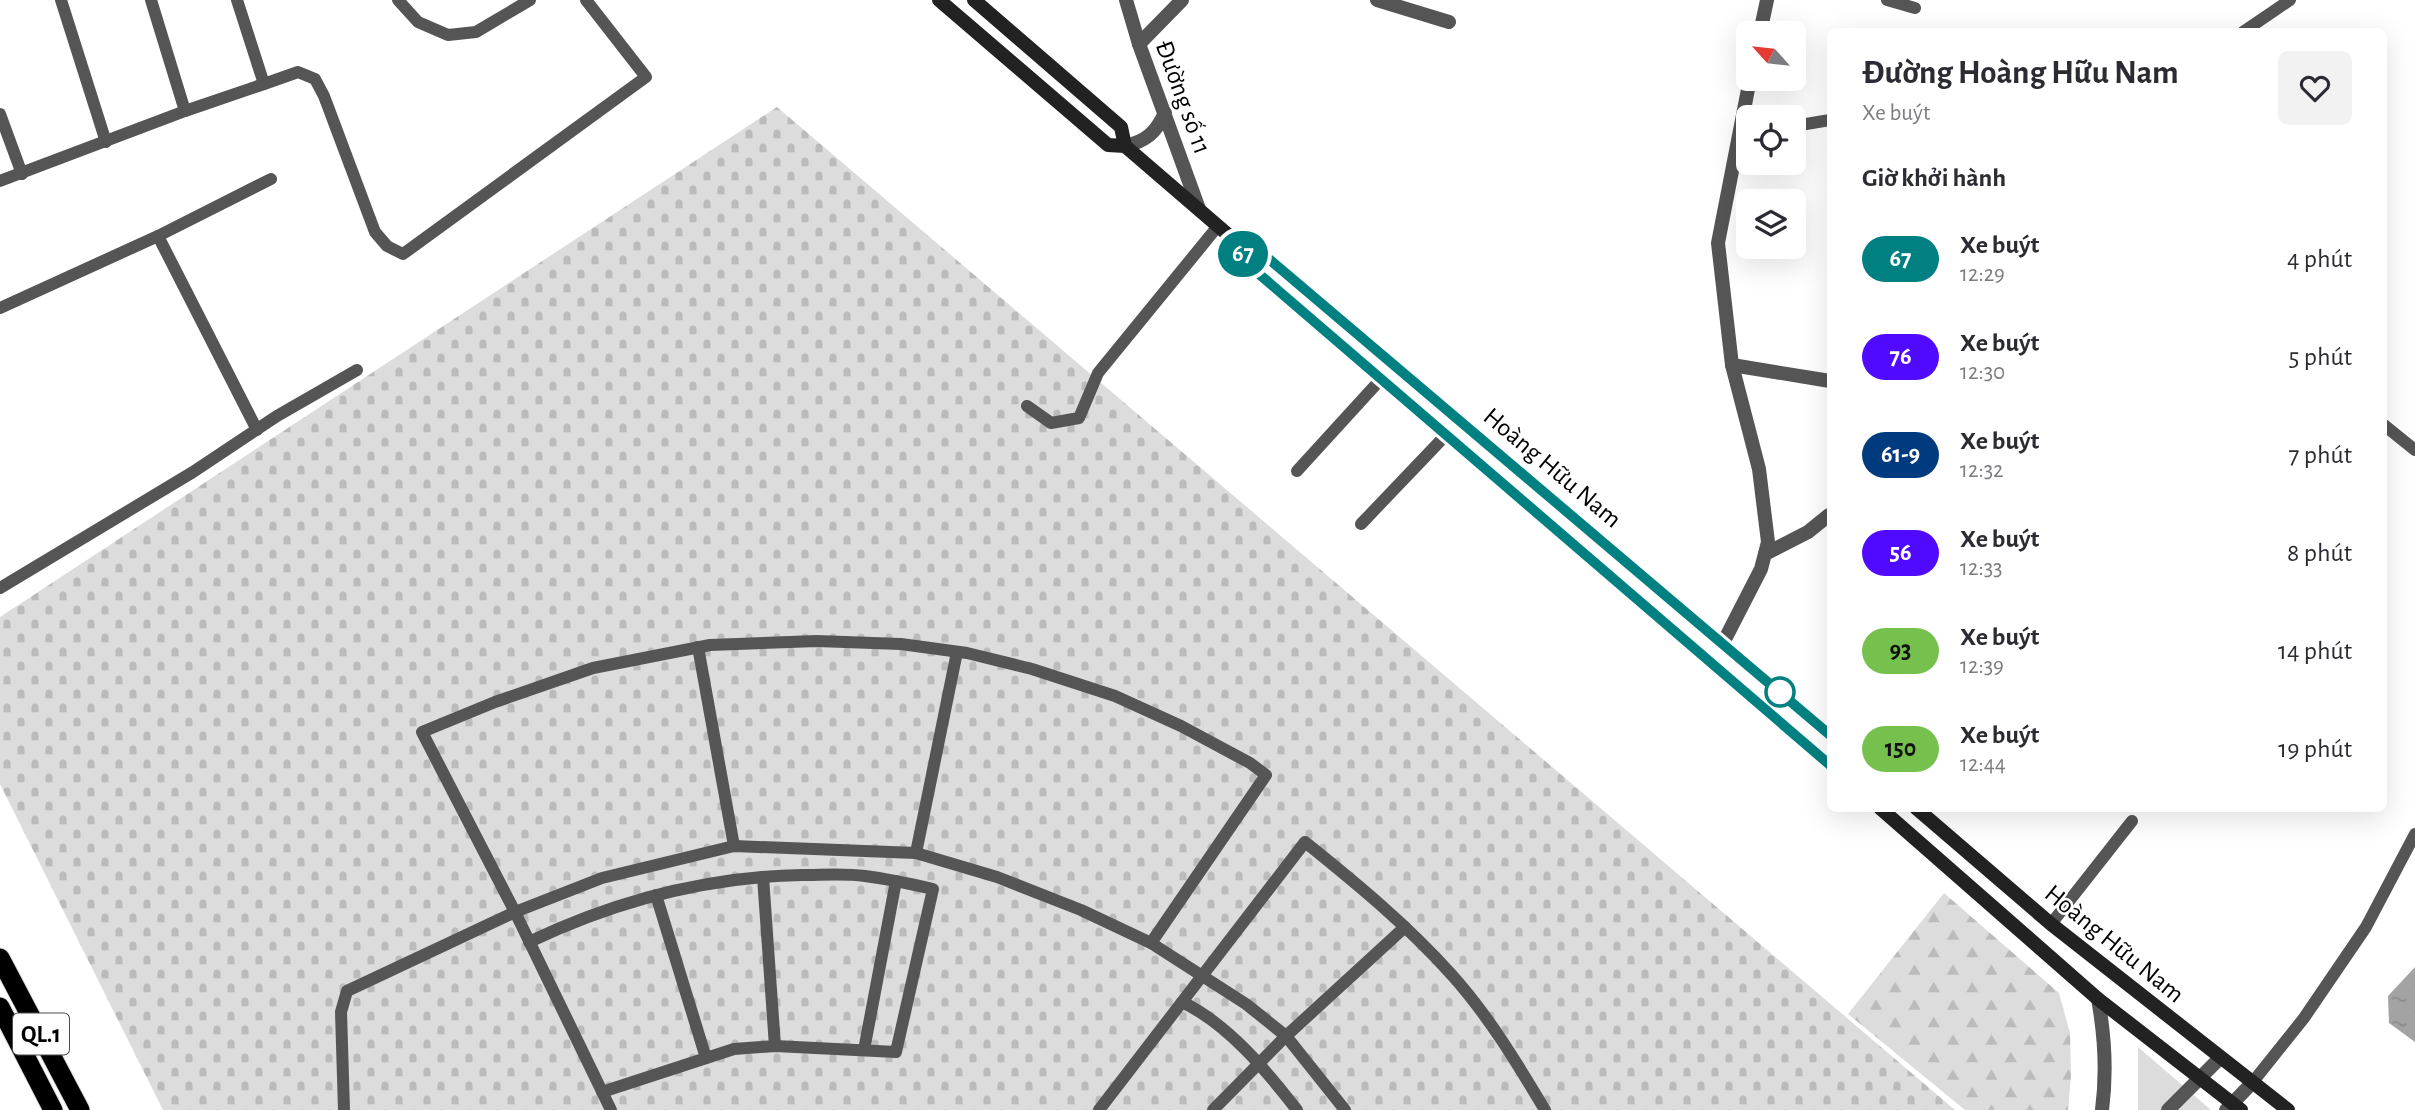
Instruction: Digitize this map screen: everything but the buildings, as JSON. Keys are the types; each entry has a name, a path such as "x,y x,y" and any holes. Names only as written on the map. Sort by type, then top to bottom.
{"highway":[{"name":"QL.1","path":"0,958 80,1110"},
{"name":"QL.1","path":"0,1007 53,1110"}],"main road":[{"name":"Hoàng Hữu Nam","path":"939,0 1108,145 1125,146 1240,245 1256,248 1827,732"},
{"name":"Hoàng Hữu Nam","path":"974,0 1121,127 1125,146"},
{"name":"Hoàng Hữu Nam","path":"1240,245 1245,262 1827,762"},
{"path":"1709,662 1723,643"},
{"name":"Hoàng Hữu Nam","path":"1885,812 2098,999 2233,1108"},
{"name":"Hoàng Hữu Nam","path":"1921,812 2051,924 2288,1110"}],"street":[{"name":"Đường số 11","path":"1126,0 1139,44 1199,209"},
{"path":"1139,44 1182,0"},
{"path":"1377,0 1449,22"},
{"path":"1763,21 1767,0"},
{"path":"1125,146 1139,143 1151,136 1165,113"},
{"path":"1723,643 1761,569 1768,542 1759,469 1732,365 1718,243 1736,168"},
{"path":"1732,365 1827,381"},
{"path":"1765,554 1808,532 1827,517"},
{"path":"2098,999 2105,1039 2102,1110"},
{"path":"2168,1110 2220,1058"},
{"path":"2233,1108 2252,1083"}],"lane":[{"path":"61,0 106,142"},
{"path":"151,0 185,111"},
{"path":"237,0 264,84"},
{"path":"398,0 418,22 448,36 476,32 530,0"},
{"path":"0,181 185,111 298,72 315,79 324,96 375,232 387,246 403,254 646,77 586,0"},
{"path":"1887,0 1914,8"},
{"path":"2249,28 2290,0"},
{"path":"0,114 22,174"},
{"path":"1806,124 1827,120"},
{"path":"0,308 158,236 271,179"},
{"path":"1027,406 1051,423 1079,418 1098,373 1218,226"},
{"path":"158,236 257,430"},
{"path":"0,587 357,370"},
{"path":"1297,471 1381,379"},
{"path":"2387,427 2415,450"},
{"path":"1361,524 1445,436"},
{"path":"611,1110 515,912 422,732 495,702 593,668 698,648 817,641 901,644 957,652 1032,669 1115,696 1181,726 1250,763 1266,775 1151,943"},
{"path":"698,648 734,846"},
{"path":"916,852 957,652"},
{"path":"2051,924 2132,821"},
{"path":"2252,1083 2304,1018 2366,927 2415,834"},
{"path":"1099,1110 1305,842 1405,927 1452,975 1502,1040 1545,1110"},
{"path":"344,1110 341,1012 347,991 515,912 602,878 734,846 916,852 1081,910 1151,943 1246,1004 1286,1036 1345,1110"},
{"path":"529,942 601,911 656,895 742,877 863,876 933,889 897,1052 775,1046 734,1049 602,1092"},
{"path":"763,877 775,1046"},
{"path":"864,1050 896,881"},
{"path":"656,895 706,1058"},
{"path":"1213,1110 1286,1036 1405,927"},
{"path":"1182,1002 1222,1029 1258,1064 1297,1110"}],"green space":[{"path":"777,107 1955,1110 163,1110 0,784 0,617"},
{"path":"1944,893 2059,993 2070,1033 2068,1110 1965,1110 1848,1014"},
{"path":"2138,1047 2211,1110 2138,1110"}],"water":[{"path":"2415,967 2415,1042 2389,1023 2388,996"}],"bus line":[{"name":"67","path":"1827,732 1256,248 1240,245 1245,262 1827,762"}]}
